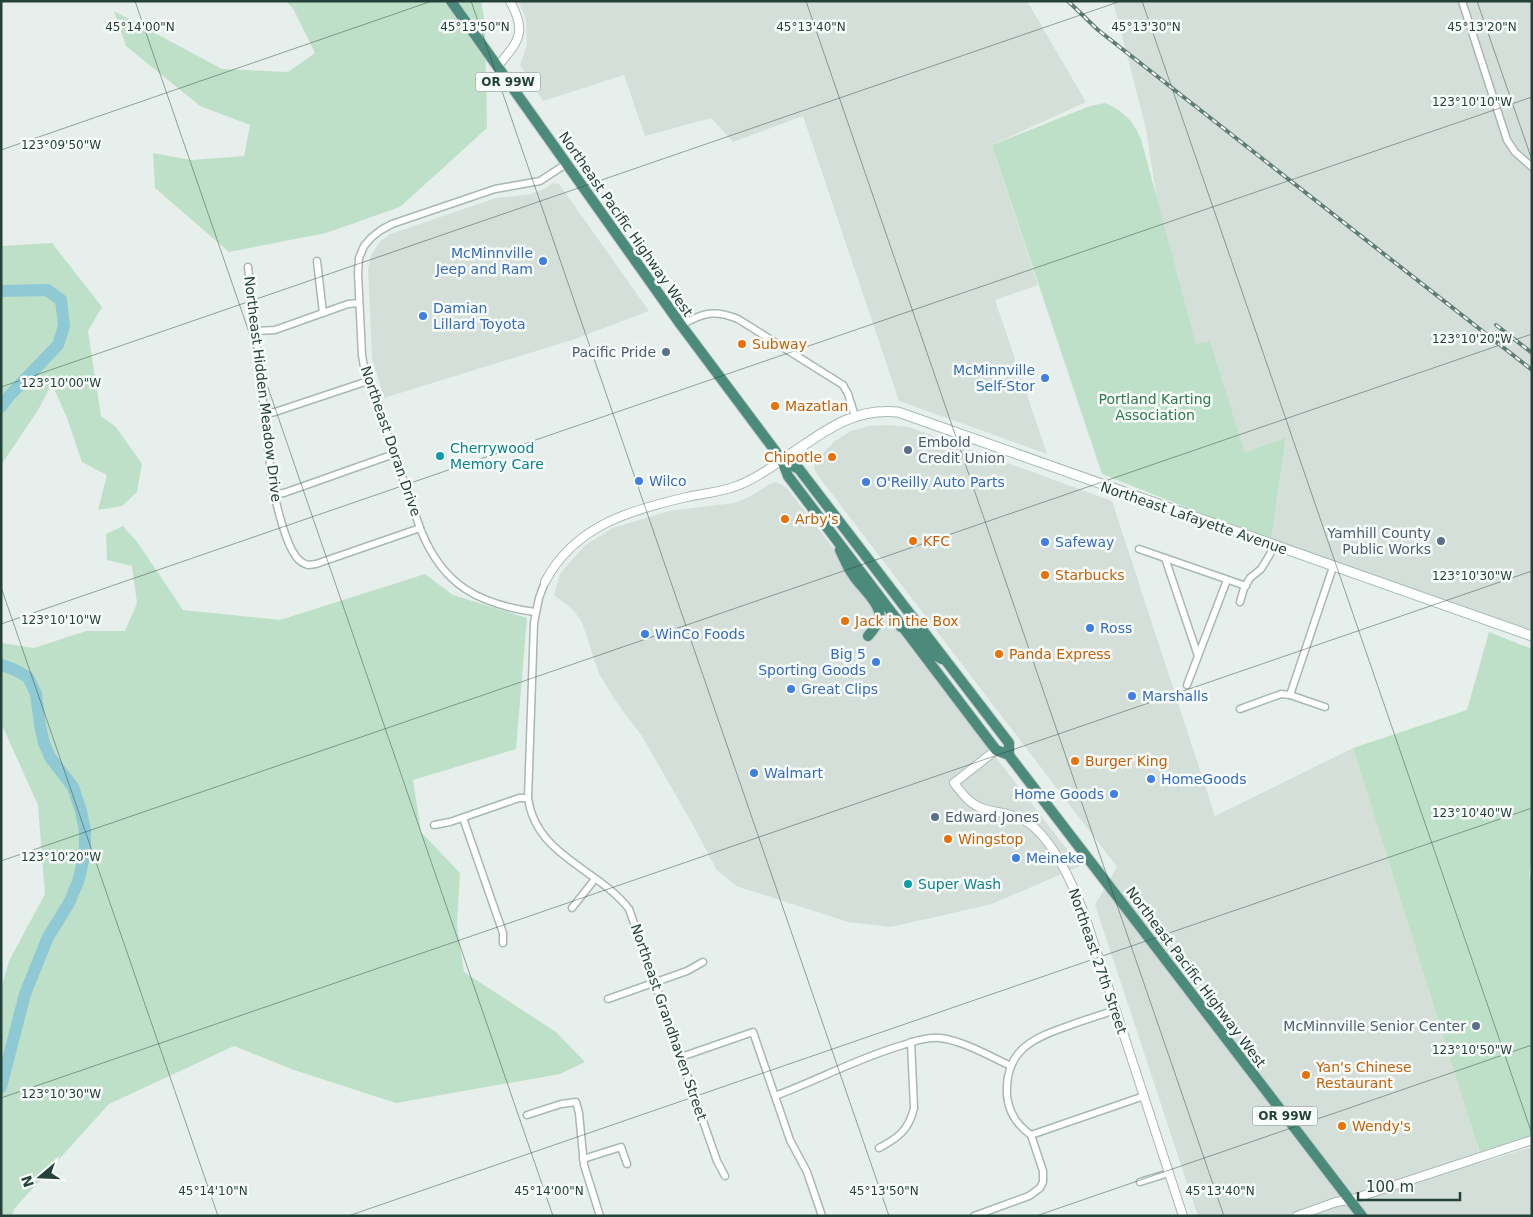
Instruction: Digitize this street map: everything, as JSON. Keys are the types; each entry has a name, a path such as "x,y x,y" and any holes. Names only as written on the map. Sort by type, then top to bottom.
{"highway":[{"name":"Northeast Pacific Highway West","path":"450,1 681,325 782,460 788,476 996,750"},
{"name":"Northeast Pacific Highway West","path":"782,460 799,468 1009,743 1009,755 1362,1216"},
{"path":"835,537 848,567 878,611 877,625 868,636"},
{"path":"846,551 859,559 896,607 904,613 910,613"},
{"path":"901,627 914,630 931,652 947,662"},
{"path":"996,750 1009,755"}],"main road":[{"name":"Northeast Lafayette Avenue","path":"782,460 824,431 855,416 883,410 898,412 1532,636"}],"street":[{"path":"497,67 517,42 519,35 519,20 510,1"},
{"path":"1462,1 1508,140 1515,152 1532,167"},
{"name":"Northeast Doran Drive","path":"535,612 504,606 480,598 457,584 441,567 431,552 420,528 368,380 362,355 359,258 364,246 381,230 494,189 540,181 566,164"},
{"path":"317,261 323,313"},
{"name":"Northeast Hidden Meadow Drive","path":"248,267 274,494 297,558 303,564 316,564 420,528"},
{"path":"255,331 275,330 348,304 359,303"},
{"path":"681,325 695,318 713,313 720,313 738,319 843,384 855,416"},
{"path":"265,414 368,380"},
{"path":"274,494 284,493 394,454"},
{"path":"545,582 552,569 569,547 589,532 609,522 665,502 722,491 740,485 782,460"},
{"path":"1240,602 1250,578 1261,569 1275,546"},
{"path":"1139,549 1246,586"},
{"path":"1165,558 1198,656"},
{"path":"1290,694 1333,567"},
{"path":"1187,685 1227,580"},
{"name":"Northeast Grandhaven Street","path":"545,582 535,612 528,798 530,810 536,826 545,840 617,895 629,909 717,1161 725,1176"},
{"path":"1240,709 1281,694 1290,694 1325,707"},
{"name":"Northeast 27th Street","path":"996,750 954,783 977,806 1023,820 1043,837 1067,875 1077,895 1183,1216"},
{"path":"434,825 463,818 520,798 528,798"},
{"path":"463,818 502,933 503,943"},
{"path":"572,908 595,879"},
{"path":"608,999 687,971 703,962"},
{"path":"974,1216 1029,1196 1040,1188 1043,1182 1043,1171 1031,1135 1021,1128 1013,1117 1008,1102 1006,1084 1011,1066 1020,1050 1043,1034 1116,1010"},
{"path":"681,1057 753,1032 790,1140 807,1172 822,1216"},
{"path":"775,1096 868,1057 926,1038 952,1040 1011,1066"},
{"path":"880,1148 899,1137 912,1116 914,1108 911,1042"},
{"path":"1031,1135 1144,1096"},
{"path":"527,1115 561,1104 576,1102 579,1113 583,1159 587,1178 600,1216"},
{"path":"1297,1216 1532,1140"},
{"path":"583,1159 621,1147 627,1164"},
{"path":"1140,1182 1169,1173"}],"shaded area":[{"path":"518,1 1027,1 1086,102 992,145 1038,285 995,300 1047,454 899,401 803,116 733,142 711,118 645,136 624,75 543,101 520,65 527,45 526,19"},
{"path":"1113,1 1532,1 1532,630 1271,541 1286,439 1245,452 1210,341 1196,345 1157,200 1146,129"},
{"path":"553,183 559,184 649,311 575,339 384,398 372,358 368,269 371,255 380,242 390,234 496,198 531,194"},
{"path":"869,426 909,427 1112,501 1215,816 1353,748 1477,1144 1480,1163 1532,1147 1532,1216 1282,1216 1281,1214 1277,1216 1198,1216 1095,905 1117,867 816,473 814,467 816,460 835,441 851,431"},
{"path":"776,482 786,487 1080,866 992,904 891,927 848,922 736,886 716,869 642,736 617,703 599,674 582,622 573,610 554,595 560,574 584,546 613,528 669,511 734,503"}],"green space":[{"path":"286,1 481,1 485,24 487,128 400,207 326,233 229,252 155,188 153,153 191,160 244,156 250,125 200,106 126,46 114,11 222,69 288,72 315,53 294,10"},
{"name":"Portland Karting Association","path":"1105,103 1118,109 1127,117 1141,139 1196,344 1210,341 1245,452 1286,438 1271,541 1102,474 992,145 1090,106"},
{"path":"52,243 102,307 88,331 101,416 116,427 142,464 137,492 122,506 98,510 107,475 82,462 67,418 52,384 38,410 1,465 1,246"},
{"path":"123,526 138,543 183,610 280,620 425,574 453,595 527,618 516,749 413,780 421,832 460,873 457,926 464,972 556,1032 585,1062 560,1074 396,1103 294,1070 234,1046 109,1104 14,1209 12,1216 1,1216 1,989 9,961 45,894 38,805 1,723 1,643 34,648 86,631 125,631 137,603 132,566 107,560 106,534"},
{"path":"1489,632 1532,649 1532,855 1529,875 1532,875 1532,1140 1481,1157 1353,748 1467,710"}],"waterway":[{"path":"1,291 47,290 61,300 64,326 58,345 9,396 1,407"},
{"path":"1,665 28,677 36,694 44,743 50,757 73,787 85,831 85,853 78,882 69,903 48,937 25,994 1,1087"}],"railway":[{"path":"1068,1 1098,30 1532,370"},
{"path":"1496,325 1532,353"}],"place":[{"name":"McMinnville Jeep and Ram","path":"543,261"},
{"name":"Damian Lillard Toyota","path":"423,316"},
{"name":"Subway","path":"742,344"},
{"name":"Pacific Pride","path":"666,352"},
{"name":"McMinnville Self-Stor","path":"1045,378"},
{"name":"Mazatlan","path":"775,406"},
{"name":"Embold Credit Union","path":"908,450"},
{"name":"Cherrywood Memory Care","path":"440,456"},
{"name":"Chipotle","path":"832,457"},
{"name":"Wilco","path":"639,481"},
{"name":"O'Reilly Auto Parts","path":"866,482"},
{"name":"Arby's","path":"785,519"},
{"name":"KFC","path":"913,541"},
{"name":"Yamhill County Public Works","path":"1441,541"},
{"name":"Safeway","path":"1045,542"},
{"name":"Starbucks","path":"1045,575"},
{"name":"Jack in the Box","path":"845,621"},
{"name":"Ross","path":"1090,628"},
{"name":"WinCo Foods","path":"645,634"},
{"name":"Panda Express","path":"999,654"},
{"name":"Big 5 Sporting Goods","path":"876,662"},
{"name":"Great Clips","path":"791,689"},
{"name":"Marshalls","path":"1132,696"},
{"name":"Burger King","path":"1075,761"},
{"name":"Walmart","path":"754,773"},
{"name":"HomeGoods","path":"1151,779"},
{"name":"Home Goods","path":"1114,794"},
{"name":"Edward Jones","path":"935,817"},
{"name":"Wingstop","path":"948,839"},
{"name":"Meineke","path":"1016,858"},
{"name":"Super Wash","path":"908,884"},
{"name":"McMinnville Senior Center","path":"1476,1026"},
{"name":"Yan's Chinese Restaurant","path":"1306,1075"},
{"name":"Wendy's","path":"1342,1126"}]}
